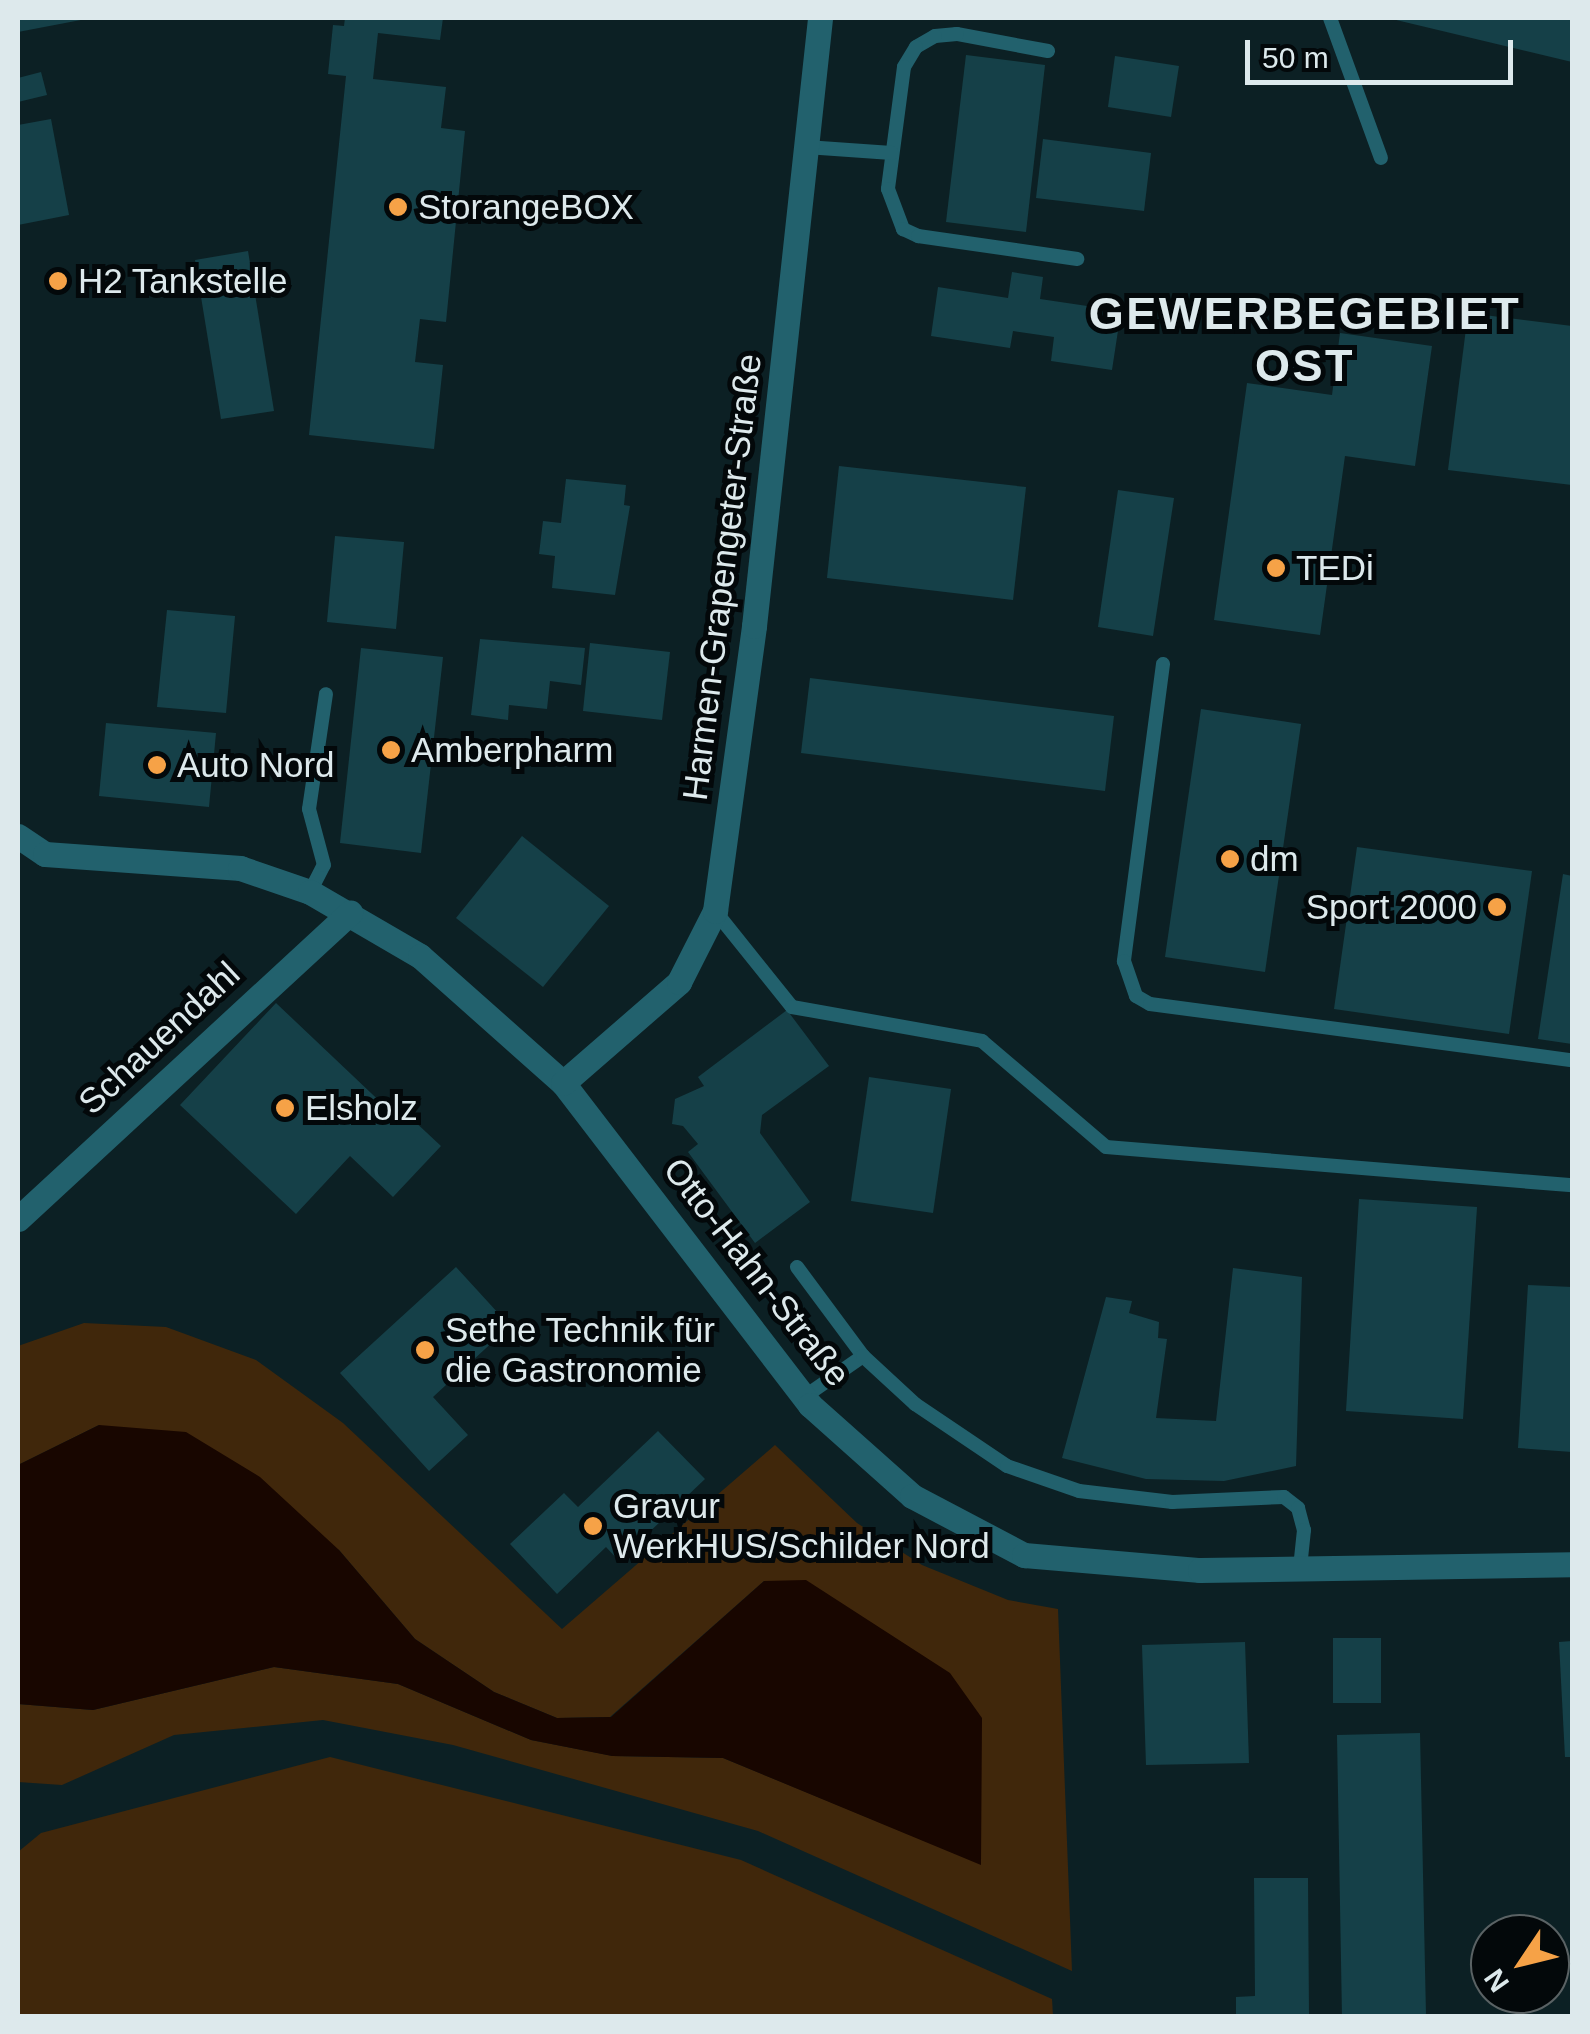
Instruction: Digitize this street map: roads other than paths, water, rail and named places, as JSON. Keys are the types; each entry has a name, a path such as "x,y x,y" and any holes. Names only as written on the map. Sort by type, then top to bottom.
{"street":[{"name":"Harmen-Grapengeter-Straße","path":"564,1084 678,982 715,911 820,18"},
{"name":"Otto-Hahn-Straße","path":"18,836 46,854 240,868 310,892 350,913 474,998 564,1084 804,1397 912,1496 1024,1555 1200,1570 1572,1564"},
{"name":"Schauendahl","path":"18,1219 350,913"}],"lane":[{"path":"1330,18 1382,158"},
{"path":"1048,52 957,34 935,36 916,48 904,67 888,189 903,228 918,236 1077,259"},
{"path":"806,147 892,153"},
{"path":"1163,664 1124,961 1136,996 1150,1004 1572,1060"},
{"path":"310,892 324,865 310,810 326,694"},
{"path":"715,911 792,1007 982,1042 1106,1148 1572,1185"},
{"path":"797,1267 862,1356 915,1404 1007,1466 1079,1490 1172,1502 1284,1497 1298,1508 1304,1530 1300,1566"},
{"path":"804,1397 862,1356"}],"place":[{"name":"StorangeBOX","path":"398,207"},
{"name":"H2 Tankstelle","path":"58,281"},
{"name":"TEDi","path":"1276,568"},
{"name":"Amberpharm","path":"391,750"},
{"name":"Auto Nord","path":"157,765"},
{"name":"dm","path":"1230,859"},
{"name":"Sport 2000","path":"1497,907"},
{"name":"Elsholz","path":"285,1108"},
{"name":"Sethe Technik für die Gastronomie","path":"425,1350"},
{"name":"Gravur WerkHUS/Schilder Nord","path":"593,1526"}],"district":[{"name":"GEWERBEGEBIET OST","path":"1305,340"}]}
